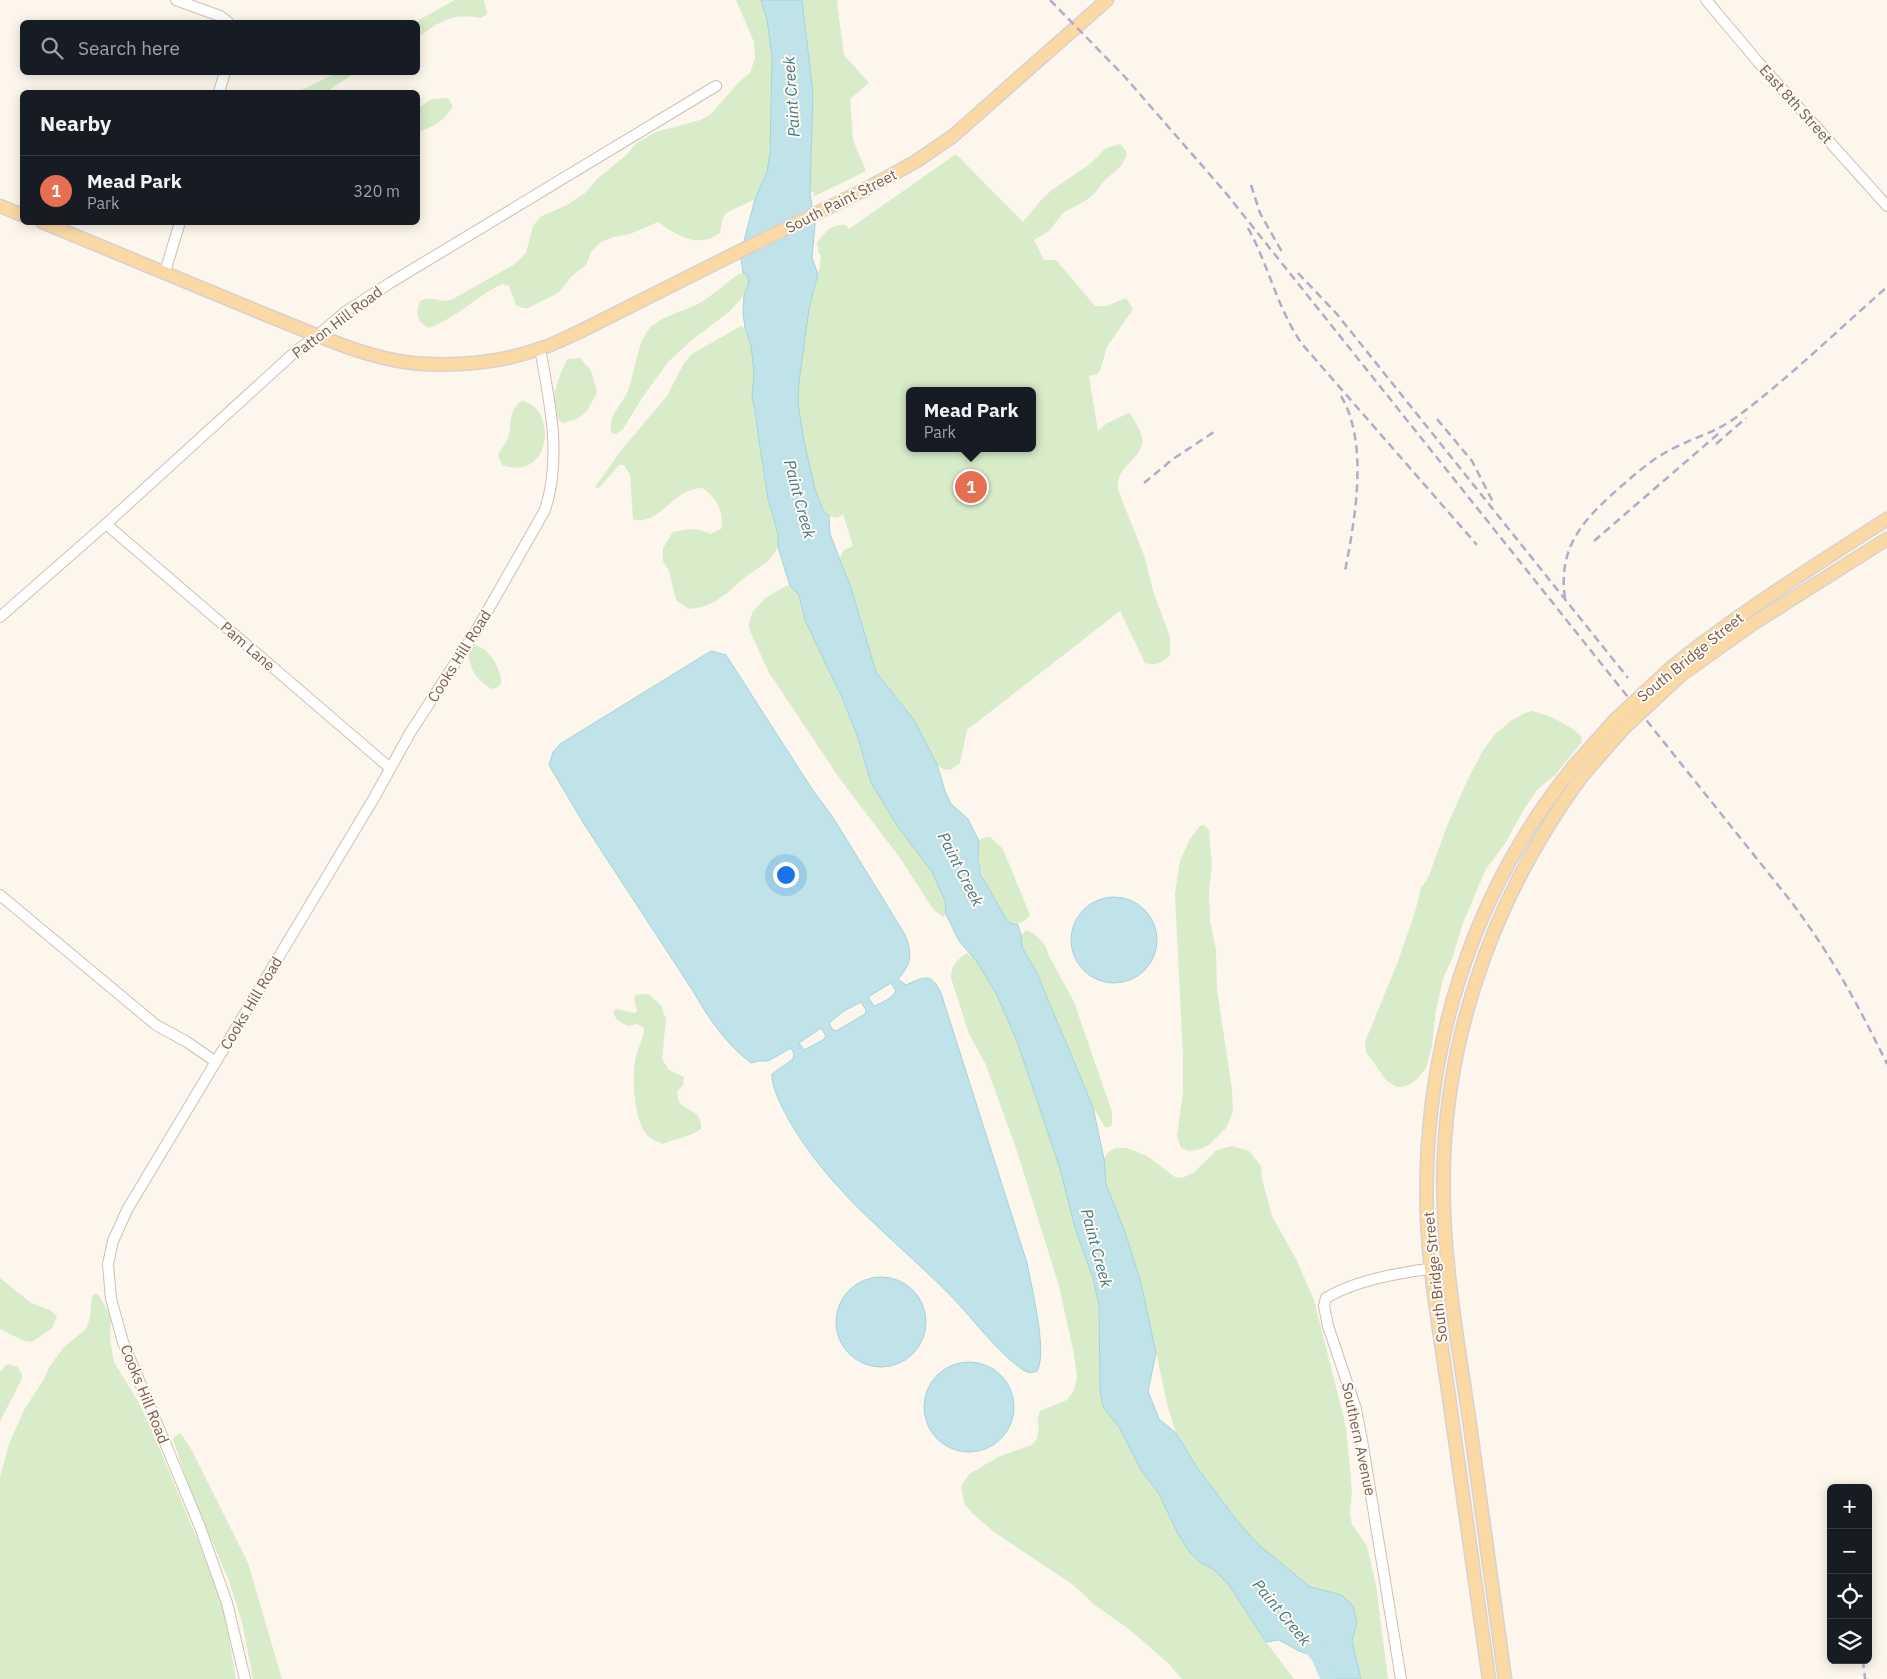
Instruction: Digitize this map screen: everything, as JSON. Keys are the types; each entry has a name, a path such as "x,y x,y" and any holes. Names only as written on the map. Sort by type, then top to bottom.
{"main road":[{"name":"South Paint Street","path":"49,225 343,346 392,359 412,362 437,364 498,359 540,349 616,314 893,175 953,136 1107,0"},
{"path":"0,206 20,214"},
{"name":"South Bridge Street","path":"1488,1679 1431,1269 1426,1174 1435,1074 1453,1000 1475,933 1503,874 1558,786 1578,771 1624,728 1704,641 1760,602 1887,520"},
{"name":"South Bridge Street","path":"1677,671 1887,540"},
{"name":"South Bridge Street","path":"1505,1679 1449,1266 1444,1212 1444,1156 1451,1083 1466,1014 1491,938 1515,885 1578,771"}],"street":[{"path":"176,0 220,16 225,20"},
{"name":"East 8th Street","path":"1706,0 1759,63 1887,206"},
{"path":"220,90 224,75"},
{"name":"Patton Hill Road","path":"0,616 106,524 296,350 318,335 345,312 716,86"},
{"path":"165,272 179,225"},
{"name":"Cooks Hill Road","path":"245,1679 227,1603 200,1527 123,1342 115,1316 108,1279 111,1247 127,1210 374,798 390,768 476,631 545,510 550,492 554,450 550,408 540,349"},
{"name":"Pam Lane","path":"106,524 390,768"},
{"path":"0,895 156,1025 187,1042 216,1062"},
{"name":"Southern Avenue","path":"1401,1679 1356,1409 1328,1326 1324,1306 1326,1298 1337,1291 1390,1276 1449,1266"}],"green space":[{"path":"455,0 484,0 487,14 481,18 462,17 447,20 420,36 419,20"},
{"path":"736,0 761,0 767,20 772,56 769,162 766,176 755,199 726,213 722,220 720,233 712,238 703,240 688,239 658,222 630,234 613,237 601,242 591,252 586,265 572,276 558,293 528,308 516,305 509,286 502,284 458,313 429,328 425,326 417,313 420,301 424,299 451,300 515,264 526,253 533,226 540,217 567,205 585,193 598,178 624,157 638,142 656,132 700,120 711,114 740,81 750,73 755,58 754,42"},
{"path":"802,0 839,0 837,2 844,55 869,83 850,99 853,140 866,171 813,197 814,192 810,193 813,93"},
{"path":"333,75 352,75 329,90 301,90"},
{"path":"448,98 453,106 443,119 420,131 420,107 432,99"},
{"path":"1120,144 1126,151 1127,155 1121,166 1103,182 1094,194 1063,213 1049,231 1034,240 1044,260 1056,260 1095,306 1107,306 1126,298 1133,309 1107,347 1100,371 1089,376 1098,431 1107,423 1129,413 1142,437 1138,453 1122,472 1118,480 1118,490 1144,555 1154,594 1170,637 1170,655 1159,663 1145,663 1120,611 967,730 960,763 951,770 943,769 937,764 914,720 876,672 851,588 841,566 840,558 844,550 853,546 843,514 837,518 829,516 823,510 815,489 798,403 809,309 819,272 821,255 819,254 817,243 832,227 846,225 849,229 956,154 1023,222 1053,189 1090,164 1106,148"},
{"path":"747,274 749,283 744,295 730,311 692,340 668,362 642,398 623,429 616,434 612,433 612,418 626,395 642,340 646,333 657,322 697,305 737,275"},
{"path":"741,326 747,335 752,351 754,414 766,487 777,531 778,543 777,548 767,562 713,603 689,609 676,600 669,571 663,561 663,548 673,532 692,529 710,534 721,529 720,510 716,501 703,488 693,489 678,497 654,516 640,520 633,519 630,475 624,465 619,465 599,488 595,487 623,448 667,396 684,363 692,354"},
{"path":"580,358 591,371 597,392 584,413 575,419 562,423 554,408 557,383 567,359"},
{"path":"522,401 533,406 541,416 544,428 544,442 540,454 532,463 519,468 502,465 498,456 508,438 512,413"},
{"path":"786,586 790,586 799,595 802,608 857,735 871,783 898,827 932,872 945,901 946,914 943,917 933,909 900,858 840,779 768,671 750,631 749,624 752,613 765,598"},
{"path":"474,645 485,650 494,660 501,678 501,684 496,688 492,689 481,682 473,671 470,665 469,652 470,646"},
{"path":"1532,711 1565,724 1582,737 1581,743 1555,775 1538,789 1524,809 1506,842 1486,869 1463,923 1453,956 1443,979 1436,1010 1432,1045 1426,1068 1411,1084 1396,1087 1386,1080 1366,1052 1365,1042 1397,964 1415,912 1421,888 1428,878 1447,826 1467,781 1482,752 1495,734 1512,720"},
{"path":"1204,825 1209,830 1212,865 1209,891 1210,921 1216,949 1217,990 1232,1089 1233,1112 1226,1128 1209,1145 1201,1149 1189,1151 1181,1148 1177,1136 1183,1091 1183,1059 1175,894 1180,861 1190,839 1200,826"},
{"path":"990,837 1003,849 1030,915 1021,923 1011,923 1005,917 985,881 980,863 979,841 982,838"},
{"path":"1027,930 1043,942 1074,1002 1112,1112 1112,1125 1109,1127 1105,1127 1093,1107 1036,971 1022,947 1021,935"},
{"path":"967,953 977,962 996,993 1018,1044 1060,1169 1075,1228 1093,1278 1099,1305 1100,1390 1103,1407 1119,1427 1141,1470 1158,1492 1178,1534 1191,1554 1201,1563 1213,1569 1229,1585 1266,1642 1294,1679 1182,1679 1169,1664 1129,1629 1096,1606 1072,1584 994,1532 972,1513 964,1503 961,1487 969,1474 1000,1456 1032,1445 1037,1439 1039,1426 1037,1419 1040,1411 1067,1400 1074,1390 1077,1378 1074,1354 1059,1286 1016,1148 985,1063 969,1034 951,978 955,963"},
{"path":"648,994 661,1005 666,1019 662,1059 669,1070 684,1077 683,1085 677,1092 679,1101 684,1107 695,1113 701,1123 701,1129 697,1132 663,1144 650,1138 644,1131 635,1101 635,1062 644,1028 637,1024 628,1026 617,1019 613,1011 617,1009 634,1013 637,1011 634,998 636,995"},
{"path":"1232,1146 1249,1151 1261,1166 1262,1179 1272,1216 1296,1259 1314,1300 1346,1427 1352,1490 1350,1515 1352,1524 1367,1546 1376,1585 1388,1679 1361,1679 1352,1641 1357,1622 1342,1595 1310,1587 1259,1545 1239,1523 1196,1466 1176,1433 1168,1408 1141,1283 1125,1232 1106,1184 1104,1159 1108,1152 1115,1148 1127,1148 1147,1156 1175,1177 1182,1178 1193,1173 1217,1150"},
{"path":"0,1278 31,1303 50,1310 57,1316 52,1328 32,1342 24,1341 0,1329"},
{"path":"94,1294 98,1294 111,1317 110,1340 114,1362 139,1403 151,1428 208,1565 224,1609 236,1679 0,1679 0,1477 9,1444 24,1410 43,1381 50,1366 64,1347 86,1329"},
{"path":"7,1364 18,1367 22,1379 0,1421 0,1372"},
{"path":"179,1433 192,1451 248,1563 282,1679 253,1679 242,1622 229,1581 189,1488 173,1439"}],"water":[{"path":"761,0 802,0 813,93 810,193 815,225 812,258 818,274 809,309 798,403 815,489 823,510 829,516 830,534 851,588 876,672 914,720 937,764 951,804 968,819 979,841 978,858 981,875 1005,917 1010,923 1018,925 1022,947 1036,971 1093,1107 1104,1159 1106,1184 1125,1232 1141,1283 1156,1353 1148,1391 1159,1419 1176,1433 1196,1466 1239,1523 1259,1545 1310,1587 1342,1595 1353,1606 1357,1622 1352,1641 1361,1679 1333,1679 1323,1659 1299,1651 1279,1640 1266,1642 1229,1585 1213,1569 1201,1563 1191,1554 1178,1534 1158,1492 1141,1470 1119,1427 1103,1407 1100,1390 1099,1305 1093,1278 1075,1228 1060,1169 1018,1044 996,993 977,962 959,941 946,914 945,901 932,872 898,827 871,783 857,735 841,696 805,620 799,595 790,586 778,547 778,534 768,499 752,395 754,373 751,346 745,328 743,313 744,295 749,283 747,275 743,273 741,258 755,199 767,172 770,153 772,56 767,20"},
{"path":"711,651 726,655 812,789 834,819 904,933 909,946 910,958 898,979 906,985 922,978 930,979 941,993 1027,1263 1040,1334 1040,1362 1037,1371 1025,1371 1013,1363 935,1280 849,1199 812,1155 789,1120 776,1094 773,1083 772,1074 793,1059 794,1054 791,1048 768,1061 751,1063 734,1048 719,1030 584,824 549,765 553,752 560,744","holes":["891,983 896,991 894,994 874,1006 868,997","861,1002 866,1010 865,1014 836,1031 833,1030 829,1023 844,1011","821,1028 826,1036 823,1040 804,1050 799,1043"]},
{"path":"1114,897 1130,901 1144,910 1153,924 1157,940 1153,956 1144,970 1130,979 1114,983 1098,979 1084,970 1075,956 1071,940 1075,924 1084,910 1098,901"},
{"path":"881,1277 898,1280 913,1290 923,1305 926,1322 923,1339 913,1354 898,1364 881,1367 864,1364 849,1354 839,1339 836,1322 839,1305 849,1290 864,1280"},
{"path":"969,1362 986,1365 1001,1375 1011,1390 1014,1407 1011,1424 1001,1439 986,1449 969,1452 952,1449 937,1439 927,1424 924,1407 927,1390 937,1375 952,1365"}],"waterway":[{"name":"Paint Creek","path":"1307,1642 1319,1656 1329,1679"}],"railway":[{"path":"1050,0 1125,77 1225,192 1789,899 1843,979 1887,1064"},
{"path":"1251,185 1260,213 1282,252"},
{"path":"1248,228 1262,257 1279,301 1302,344 1477,545"},
{"path":"1298,273 1336,313 1628,678"},
{"path":"1565,598 1564,579 1570,547 1587,520 1598,507 1636,473 1660,455 1715,430 1738,416 1795,369 1887,287"},
{"path":"1341,396 1350,415 1355,436 1357,459 1356,506 1345,571"},
{"path":"1716,444 1746,418"},
{"path":"1437,419 1472,461 1493,502"},
{"path":"1144,483 1173,459 1214,432"},
{"path":"1594,541 1718,434"},
{"path":"1863,1664 1865,1679"}],"place":[{"name":"Mead Park","path":"971,487"}]}
